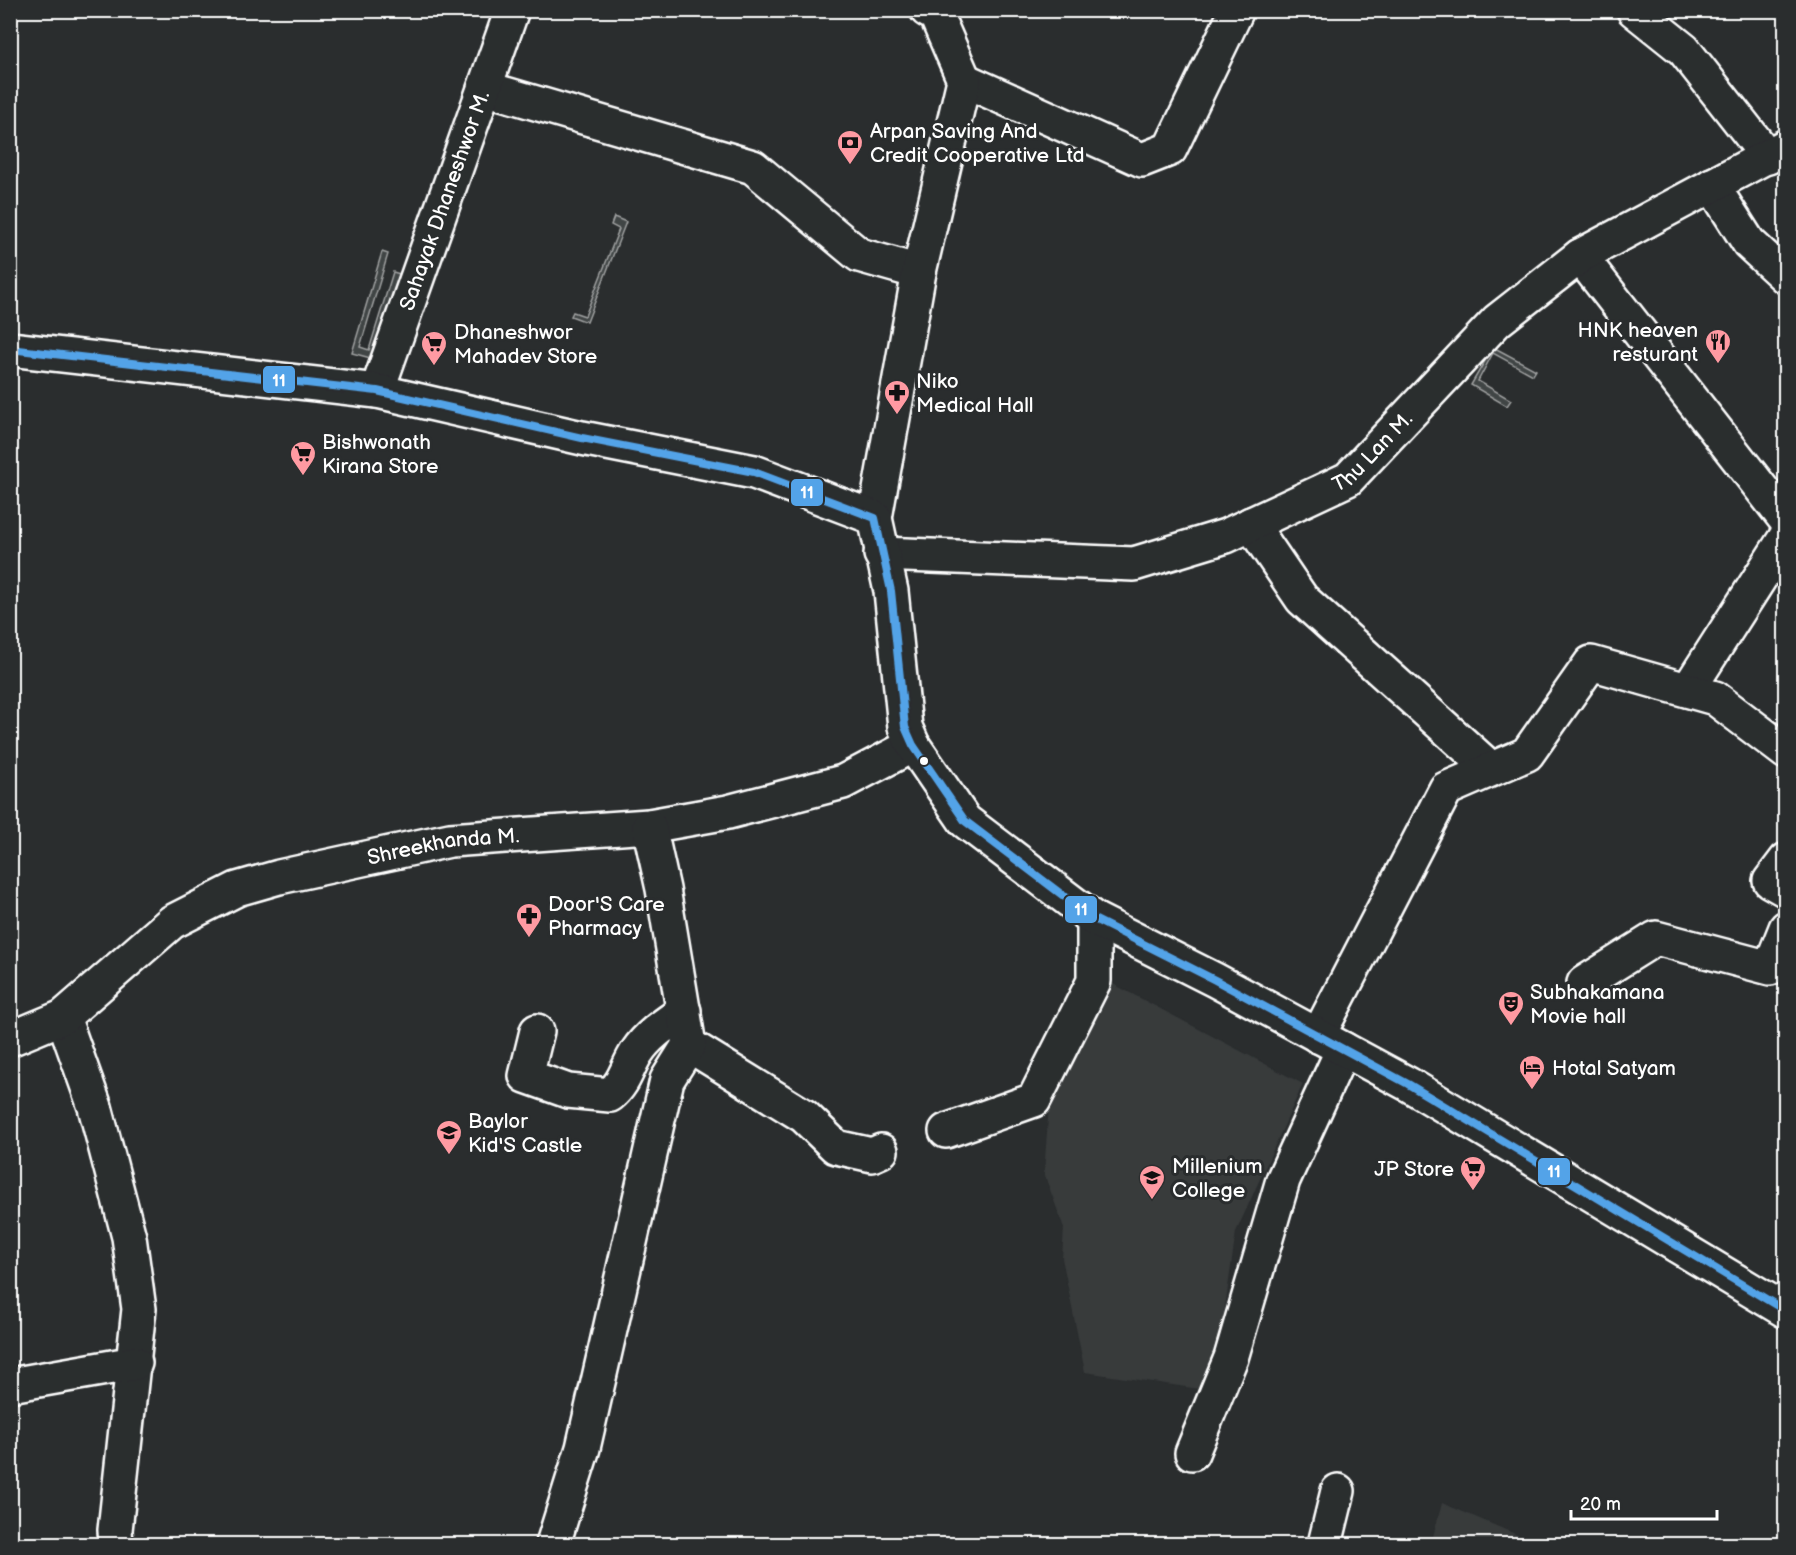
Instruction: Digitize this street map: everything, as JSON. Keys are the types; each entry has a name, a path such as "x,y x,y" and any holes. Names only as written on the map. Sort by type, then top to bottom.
{"street":[{"name":"Sahayak Dhaneshwor M.","path":"377,391 512,10"},
{"path":"964,80 1142,160 1170,149 1237,10"},
{"path":"1634,10 1684,50 1777,151"},
{"path":"934,12 964,80 919,272 874,518 891,591 905,727 913,745 965,821 1094,919 1408,1084 1785,1311"},
{"path":"484,88 753,166 859,255 919,272"},
{"name":"Thu Lan M.","path":"881,554 1134,564 1226,536 1348,478 1497,321 1580,256 1777,151"},
{"path":"1712,185 1749,243 1785,277"},
{"path":"1580,256 1785,520"},
{"path":"10,349 377,391 582,438 754,472 874,518"},
{"path":"1251,524 1302,598 1491,769"},
{"path":"1688,690 1785,537"},
{"path":"1192,1453 1231,1358 1283,1180 1330,1042 1446,789 1527,754 1591,663 1715,698 1785,752"},
{"name":"Shreekhanda M.","path":"10,1039 63,1017 172,922 237,889 279,877 450,840 650,826 728,812 843,782 913,745"},
{"path":"553,1545 584,1448 667,1080 689,1045 650,826"},
{"path":"1785,860 1770,881 1785,890"},
{"path":"946,1131 1034,1100 1094,981 1094,919"},
{"path":"1584,983 1656,938 1770,968 1785,928"},
{"path":"537,1031 526,1076 568,1091 610,1095 620,1087 637,1052 652,1034 684,1011"},
{"path":"63,1017 95,1107 129,1238 139,1309 135,1363 115,1530 116,1545"},
{"path":"689,1045 804,1116 836,1147 872,1155 881,1150"},
{"path":"10,1385 135,1363"},
{"path":"1324,1545 1338,1491"}],"shaded area":[{"path":"614,217 626,222 587,322 571,316 573,312 585,316 619,229 611,225"},
{"path":"382,252 388,254 360,347 369,350 393,272 403,275 378,360 352,353"},
{"path":"1493,347 1536,370 1533,375 1493,353 1478,381 1511,400 1507,406 1471,385"},
{"path":"909,399 945,406 944,411 913,405 898,477"},
{"name":"Millenium College","path":"1098,976 1303,1084 1236,1232 1213,1391 1085,1372 1062,1258 1064,1228 1044,1173 1049,1104"},
{"path":"1442,1503 1539,1544 1431,1544"}],"transit line":[{"name":"11","path":"10,349 377,391 582,438 754,472 875,518 891,591 905,727 913,745 965,821 1094,919 1215,980 1408,1084 1786,1311"}],"place":[{"name":"Arpan Saving And Credit Cooperative Ltd","path":"850,166"},
{"name":"HNK heaven resturant","path":"1718,365"},
{"name":"Dhaneshwor Mahadev Store","path":"434,367"},
{"name":"Niko Medical Hall","path":"897,416"},
{"name":"Bishwonath Kirana Store","path":"303,477"},
{"name":"Door'S Care Pharmacy","path":"529,939"},
{"name":"Subhakamana Movie hall","path":"1511,1027"},
{"name":"Hotal Satyam","path":"1532,1091"},
{"name":"Baylor Kid'S Castle","path":"449,1156"},
{"name":"JP Store","path":"1473,1192"},
{"name":"Millenium College","path":"1152,1201"}]}
